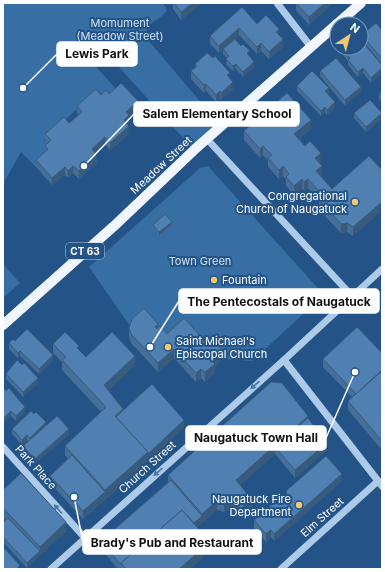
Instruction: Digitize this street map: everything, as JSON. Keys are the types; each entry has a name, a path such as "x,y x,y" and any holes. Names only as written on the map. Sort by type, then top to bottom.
{"main road":[{"name":"Meadow Street","path":"346,16 361,3"},
{"name":"Meadow Street","path":"3,325 114,226 207,139 329,31"}],"street":[{"path":"277,3 311,47"},
{"path":"207,139 352,296"},
{"name":"Church Street","path":"51,569 284,360 382,269"},
{"path":"284,360 380,484"},
{"name":"Park Place","path":"3,447 85,538"},
{"name":"Elm Street","path":"281,569 380,484"}],"green space":[{"name":"Momument (Meadow Street)","path":"3,3 163,3 166,8 166,12 151,24 147,30 148,40 221,126 194,150 88,33 70,46 77,46 118,91 108,100 97,90 44,140 51,148 48,156 36,167 21,152 3,184"},
{"name":"Town Green","path":"208,166 324,295 252,361 222,359 167,343 132,329 89,267 200,168"},
{"path":"3,264 20,283 3,298"}],"building":[{"path":"174,3 193,3 181,12"},
{"path":"296,3 325,3 309,17"},
{"path":"242,7 257,24 266,15 279,29 276,32 283,39 269,52 261,43 257,47 239,28 219,46 210,36"},
{"path":"376,23 382,30 382,59 369,43 369,29"},
{"path":"235,39 241,46 243,44 250,51 247,53 254,62 243,72 236,64 233,66 226,59 229,56 223,49"},
{"path":"369,50 382,65 382,68 371,78 363,68 358,72 348,60 350,58 348,56 369,56"},
{"path":"207,53 213,58 215,56 230,73 227,75 233,82 221,93 220,91 216,95 191,71 197,66 195,64"},
{"path":"336,58 361,87 345,100 320,71"},
{"path":"312,71 329,88 325,91 335,102 327,110 325,107 321,111 297,86"},
{"path":"121,83 138,101 126,112 129,115 124,120 129,126 110,143 105,137 92,149 97,155 79,171 73,166 68,171 65,167 52,178 36,160 48,149 45,146 51,140 45,134 64,117 69,123 82,112 77,106 96,89 101,95 106,90 109,94"},
{"path":"287,93 311,120 294,134 305,146 310,141 321,153 315,158 322,166 316,171 332,189 369,156 382,170 382,202 353,227 347,223 341,224 319,200 324,197 308,179 304,182 302,179 294,186 286,177 289,174 283,166 279,170 268,158 272,155 263,146 260,149 244,131"},
{"path":"370,100 382,113 366,127 354,113"},
{"path":"165,214 172,222 159,232 153,225"},
{"name":"Saint Michael's Episcopal Church","path":"144,308 158,324 155,327 157,329 160,326 167,334 184,318 209,346 214,341 222,350 211,360 215,364 205,372 201,369 196,373 174,349 158,363 131,334 129,328 132,319"},
{"path":"357,327 382,353 382,370 356,394 323,359"},
{"path":"27,329 53,355 39,369 20,351 18,353 9,343 13,339 15,341"},
{"path":"65,332 79,346 77,348 86,357 112,332 135,356 104,385 123,409 115,416 148,452 105,490 65,446 106,407 62,360 66,357 53,344"},
{"path":"17,360 22,365 24,363 38,378 23,392 6,374"},
{"path":"382,371 382,441 348,401"},
{"path":"271,382 282,383 308,416 236,480 252,500 240,509 231,498 224,503 217,501 202,514 168,475"},
{"path":"152,384 184,420 148,454 148,452 116,417"},
{"path":"9,388 25,407 16,416 11,411 3,419 3,391 5,389 6,391"},
{"path":"31,411 34,414 36,412 46,422 30,438 27,435 22,440 12,429"},
{"path":"57,416 69,429 35,459 23,446"},
{"path":"308,418 327,443 295,470 275,447"},
{"path":"72,455 105,492 83,511 50,476"},
{"name":"Naugatuck Fire Department","path":"326,456 342,474 274,534 271,530 266,534 254,520 275,502 276,504 287,493 286,491"},
{"path":"21,473 66,522 40,547 3,508 3,490"},
{"path":"171,480 202,516 194,523 182,510 121,563 121,565 101,541"},
{"path":"182,510 210,542 179,569 126,569 121,563"},
{"path":"8,518 40,551 27,563 3,537 3,523"},
{"path":"3,547 20,565 17,569 3,569"}],"place":[{"name":"Lewis Park","path":"23,88"},
{"name":"Salem Elementary School","path":"84,166"},
{"name":"Congregational Church of Naugatuck","path":"355,202"},
{"name":"Fountain","path":"214,280"},
{"name":"The Pentecostals of Naugatuck","path":"150,347"},
{"name":"Saint Michael's Episcopal Church","path":"168,347"},
{"name":"Naugatuck Town Hall","path":"355,372"},
{"name":"Brady's Pub and Restaurant","path":"74,497"},
{"name":"Naugatuck Fire Department","path":"299,505"}]}
